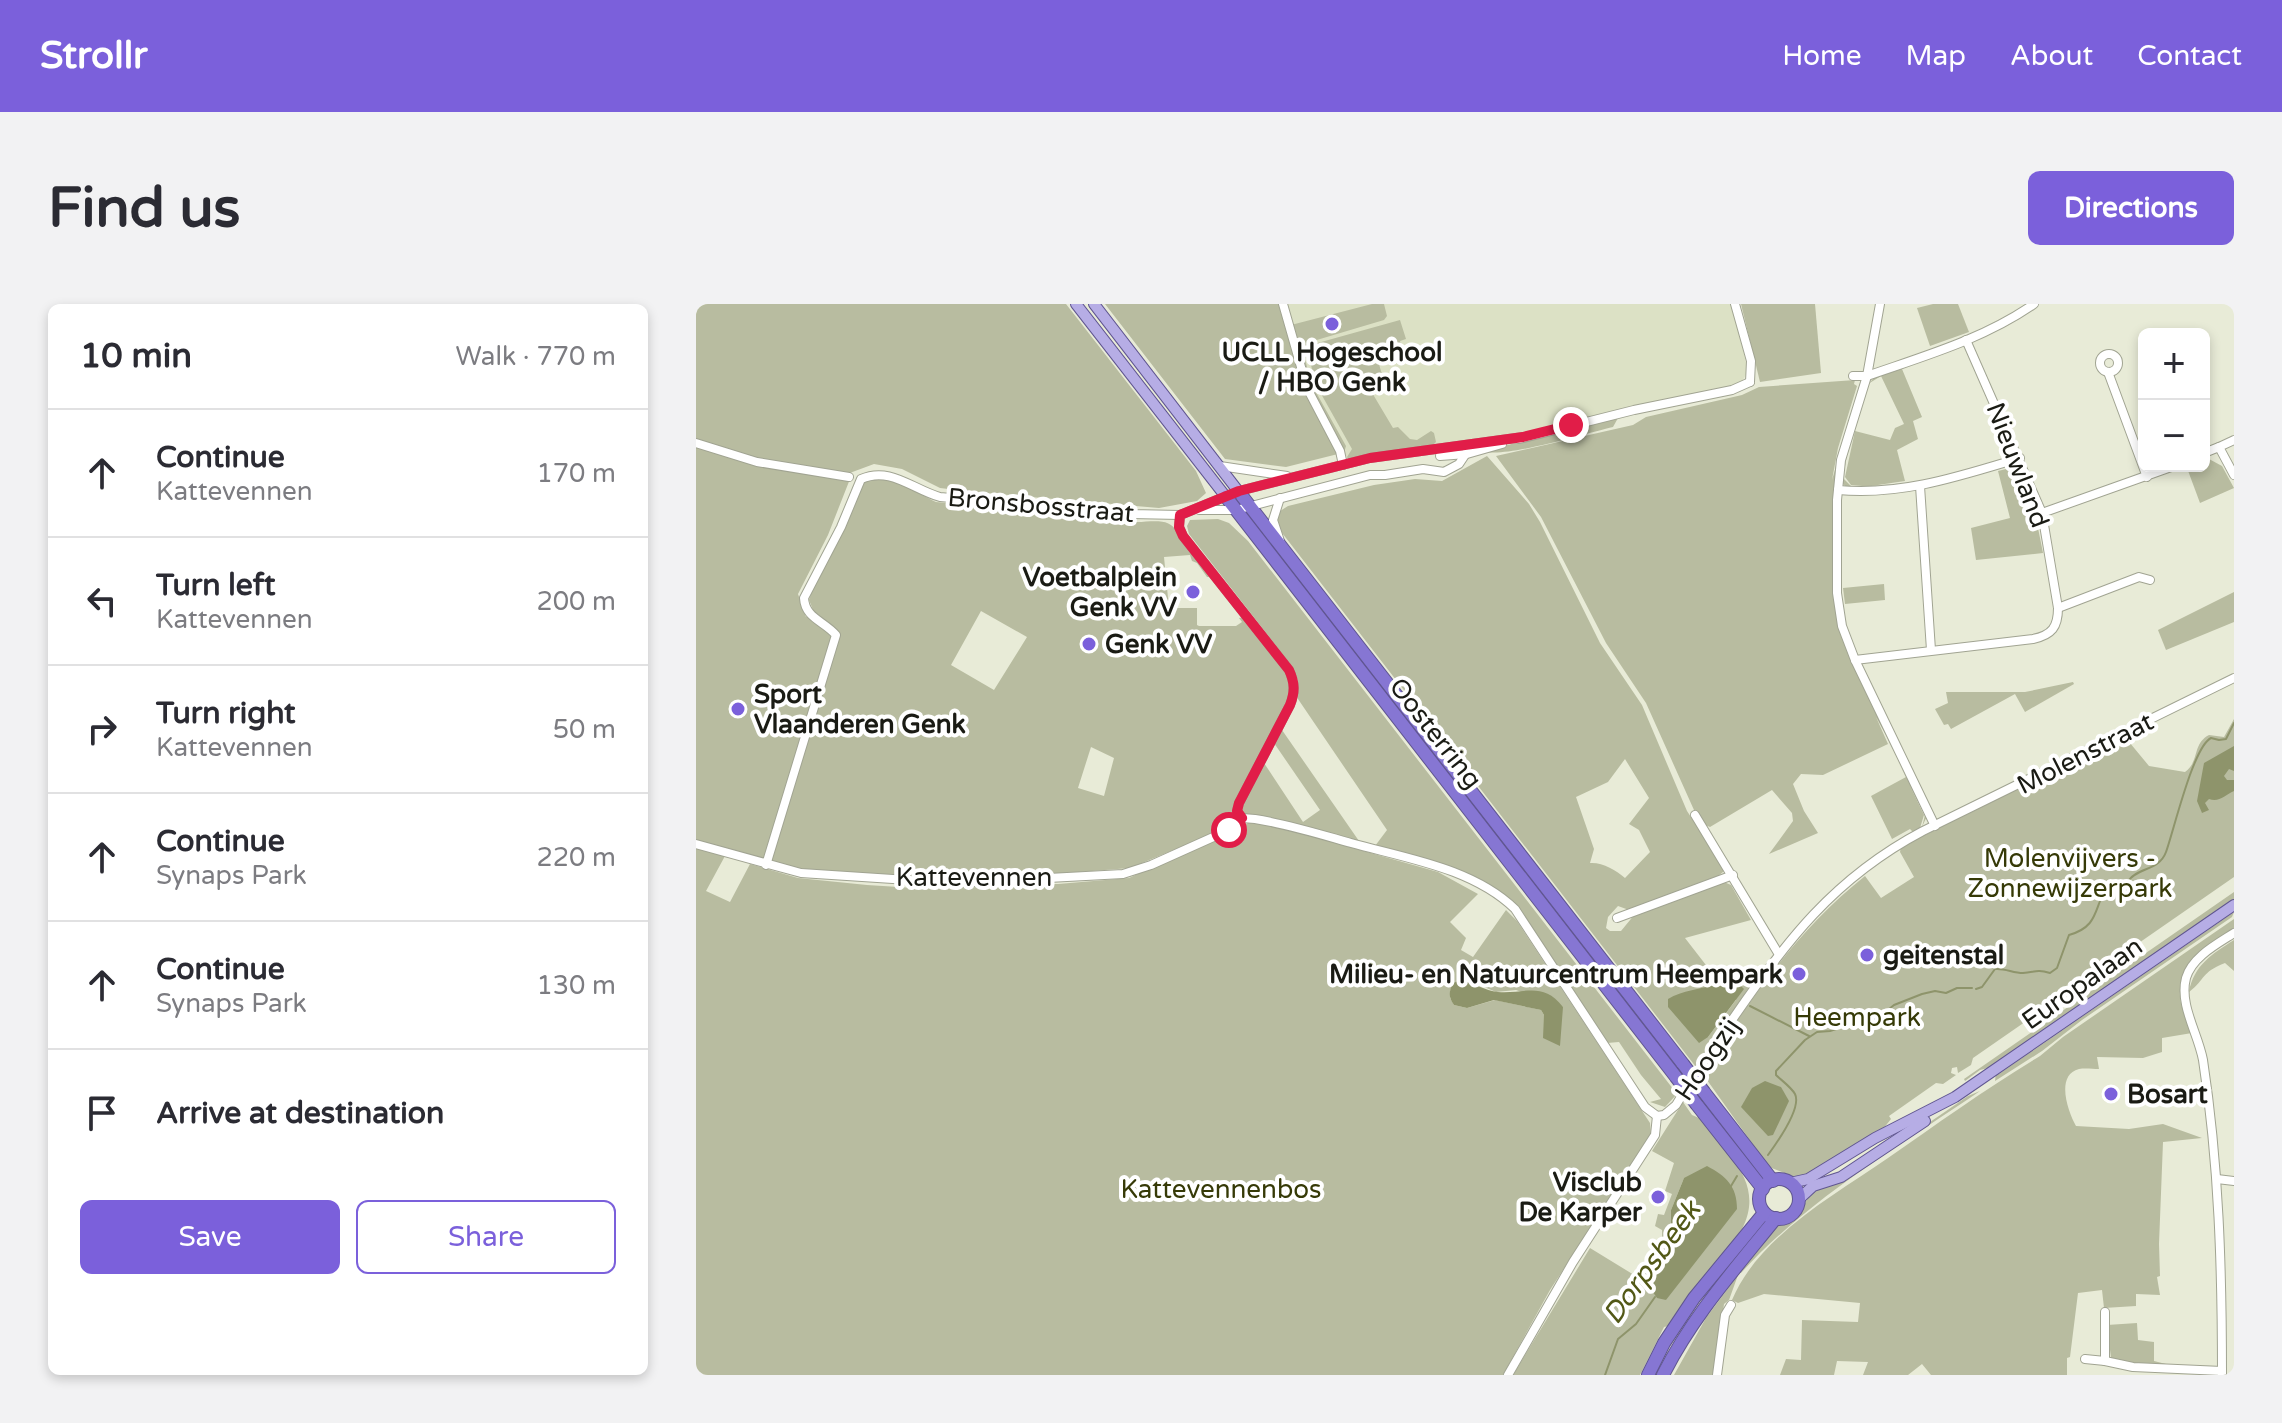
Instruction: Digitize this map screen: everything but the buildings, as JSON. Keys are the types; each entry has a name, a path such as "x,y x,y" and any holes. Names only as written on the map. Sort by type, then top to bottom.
{"highway":[{"name":"Oosterring","path":"1226,497 1741,1161 1768,1185"},
{"name":"Oosterring","path":"1244,498 1683,1064 1768,1185"},
{"path":"1741,1161 1751,1179 1755,1197 1754,1213 1746,1235"},
{"name":"Europalaan","path":"1768,1185 1780,1180 1790,1183"},
{"path":"1790,1183 1797,1190 1799,1199"},
{"path":"1768,1185 1760,1200 1770,1216"},
{"name":"Europalaan","path":"1648,1375 1664,1343 1694,1298 1746,1235 1770,1216 1792,1214 1799,1199"},
{"name":"Europalaan","path":"1663,1375 1677,1347 1770,1216"}],"main road":[{"name":"Oosterring","path":"1076,304 1226,497"},
{"name":"Oosterring","path":"1094,304 1244,498"},
{"name":"Europalaan","path":"1790,1183 1808,1179 1866,1143 1955,1097 2234,905"},
{"name":"Europalaan","path":"1799,1199 1813,1186 1841,1177 1955,1097"}],"street":[{"path":"1283,304 1307,388 1340,451 1343,465"},
{"path":"1198,510 1236,510 1244,498 1295,476 1370,458 1463,450 1744,387 1752,383 1751,361 1735,304"},
{"path":"1880,304 1867,376 1841,460 1837,593 1842,626 1855,660 1935,826"},
{"path":"1853,376 1867,376 1966,340 1994,328 2034,304"},
{"name":"Nieuwland","path":"1966,340 2042,513 2058,608"},
{"path":"2108,372 2147,477"},
{"path":"2210,451 2234,440"},
{"path":"696,443 757,462 849,477"},
{"path":"2219,447 2234,475"},
{"path":"1463,450 1459,464 1448,471 1423,469 1370,475 1280,498 1226,497 1180,515 1179,527 1183,536 1293,679 1290,705 1237,811 1242,818 1269,821 1448,870 1505,899 1515,909 1645,1107 1657,1116"},
{"path":"1838,490 1869,491 1920,486 2020,458"},
{"path":"1220,466 1295,476"},
{"path":"2042,513 2159,472"},
{"name":"Bronsbosstraat","path":"766,865 836,635 811,616 804,598 841,527 861,479 874,473 898,477 926,493 940,497 1131,514 1180,515"},
{"path":"1920,486 1931,650"},
{"path":"1280,498 1273,520 1281,545"},
{"path":"1855,660 2046,636 2054,630 2058,621 2058,608 2139,577 2150,580"},
{"name":"Molenstraat","path":"1935,826 2234,678"},
{"path":"1695,815 1778,953"},
{"name":"Kattevennen","path":"696,844 801,873 954,883 1123,874 1151,865 1229,830 1242,818"},
{"name":"Hoogzij","path":"1508,1375 1573,1262 1655,1135 1657,1116 1672,1110 1778,953 1823,902 1867,866 1905,840 1935,826"},
{"path":"1617,918 1733,875"},
{"path":"2085,1359 2105,1361 2133,1371 2222,1373 2217,1179 2200,1047 2184,997 2190,970 2200,958 2234,933"},
{"path":"2217,1179 2234,1181"},
{"path":"2222,1289 2234,1291"},
{"path":"1717,1375 1725,1315 1731,1305"},
{"path":"2105,1312 2105,1361"}],"shaded area":[{"path":"1286,304 1732,304 1748,371 1741,383 1724,388 1524,434 1348,459 1309,388"},
{"path":"2234,746 2234,771 2229,769 2224,776 2227,780 2234,780 2234,791 2219,799 2209,799 2205,803 2209,810 2202,813 2197,801 2204,763"},
{"path":"1461,980 1493,991 1541,991 1556,999 1563,1007 1560,1046 1543,1038 1544,1015 1541,1010 1494,1000 1467,1008 1454,1005 1450,997 1451,989 1453,983"},
{"path":"1717,983 1744,989 1708,1037 1699,1043 1668,1007 1668,999"},
{"path":"1765,1081 1781,1087 1789,1101 1773,1135 1768,1136 1741,1107 1752,1088"},
{"path":"1707,1166 1729,1183 1735,1194 1737,1209 1666,1300 1657,1298 1646,1282 1671,1235 1671,1210 1684,1178"}],"green space":[{"path":"696,304 1066,304 1196,471 1206,493 1197,501 1159,508 974,492 940,488 902,469 874,464 847,474 765,461 696,440"},
{"path":"1105,304 1280,304 1304,389 1338,454 1286,467 1225,459"},
{"name":"UCLL Hogeschool / HBO Genk","path":"1372,304 1384,304 1387,316 1384,320 1310,342 1303,352 1312,385 1346,446 1344,453 1309,388 1291,325"},
{"path":"1741,304 1815,304 1821,373 1760,382"},
{"path":"1933,304 1958,304 1969,332 1930,346 1917,308"},
{"path":"1400,320 1406,339 1400,341 1405,359 1385,365 1379,348 1378,361 1384,381 1371,391 1393,428 1398,427 1410,439 1417,440 1431,431 1436,442 1348,459 1352,449 1315,383 1308,351 1314,344"},
{"path":"1918,361 1902,369 1922,417 1913,421 1918,439 1897,450 1905,481 1871,486 1918,482 1854,488 1846,487 1841,482 1848,449 1843,478 1852,487 1862,486 1851,485 1845,477 1855,431 1890,440 1895,428 1904,424 1881,376 1868,384 1874,378"},
{"path":"1855,380 1857,386 1838,448 1832,480 1860,383 1834,504 1833,578 1836,603 1853,661 1901,763 1876,717 1888,744 1823,775 1801,774 1793,784 1804,811 1818,833 1769,854 1793,821 1792,813 1772,790 1710,827 1703,824 1646,703 1606,643 1541,517 1496,456 1633,425 1646,417 1742,395 1759,387"},
{"path":"1618,418 1613,427 1546,444 1493,453 1483,451"},
{"name":"Kattevennenbos","path":"696,445 850,479 828,535 798,594 806,617 814,612 809,600 811,594 864,481 882,478 901,483 936,502 1170,525 1210,577 1192,561 1190,555 1164,557 1169,608 1197,608 1199,626 1236,626 1242,622 1239,618 1244,617 1277,657 1290,683 1285,707 1234,807 1235,819 1231,826 1130,868 1054,874 936,876 811,872 725,856 706,891 730,902 750,864 798,878 915,888 1058,884 1129,878 1248,823 1268,824 1438,872 1478,894 1450,922 1466,938 1461,950 1473,957 1506,910 1517,921 1650,1123 1651,1134 1550,1290 1503,1375 696,1375","holes":["981,611 1027,637 994,690 951,665","1091,747 1114,758 1104,796 1078,788","1470,981 1496,992 1516,990 1563,1007 1544,1015 1541,1010 1495,1000 1467,1008 1454,1005 1450,990"]},
{"path":"1487,456 1529,504 1600,643 1642,705 1687,811 1723,866 1723,872 1717,877 1629,910 1618,906 1608,917 1606,928 1621,931 1635,914 1724,882 1731,885 1751,920 1685,938 1716,978 1749,987 1696,1067 1279,529 1277,513 1288,506 1374,485 1415,479 1442,481","holes":["1625,759 1649,798 1629,824 1639,830 1650,852 1625,878 1609,867 1590,863 1594,849 1576,797 1608,782","1717,983 1732,988 1736,1000 1708,1037 1692,992"]},
{"path":"2210,460 2222,466 2234,488 2200,503 2188,472 2210,472"},
{"path":"2010,468 2018,471 2035,513 2043,553 1976,560 1971,528 2010,518 1998,471"},
{"path":"1218,519 1229,523 1248,541 1677,1094 1665,1107 1650,1102 1661,1099 1619,1042 1607,1043 1512,900 1493,887 1375,846 1387,830 1298,699 1298,680 1291,665 1189,534 1187,526 1190,520"},
{"path":"1271,545 1304,582 1764,1175 1761,1178 1269,547"},
{"path":"1884,584 1885,600 1845,604 1843,588"},
{"path":"2234,592 2234,622 2166,650 2158,630"},
{"path":"2073,682 2025,712 2015,694 1951,729 1948,724 1944,725 1935,709 1948,703 1946,692 2025,692"},
{"path":"2234,719 2234,877 1973,1058 1971,1065 1958,1073 1957,1067 1952,1068 1951,1073 1956,1075 1943,1084 1936,1083 1889,1116 1891,1119 1883,1129 1805,1176 1798,1178 1769,1167 1702,1073 1776,968 1840,897 1865,876 1881,898 1914,877 1900,852 1901,847 2125,737 2149,766 2185,772 2193,763 2200,743 2209,735 2224,737"},
{"path":"1282,730 1359,841 1242,812 1241,808 1264,763 1303,822 1320,810 1274,743"},
{"path":"1902,769 1927,816 1922,827 1925,815 1910,786 1924,815 1920,828 1913,832 1910,829 1892,839 1871,796 1906,777"},
{"path":"2234,892 2234,899 1992,1067 1980,1070 1965,1081 1964,1079"},
{"path":"2234,912 2232,917 1995,1081 1996,1073 1999,1074"},
{"path":"2234,919 2234,929 2197,956 2184,974 2180,996 2192,1033 2162,1038 2162,1052 2143,1058 2097,1057 2099,1069 2079,1069 2067,1078 2065,1086 2067,1103 2076,1126 2129,1129 2163,1124 2202,1138 2163,1142 2160,1276 2157,1277 2160,1295 2136,1294 2136,1306 2104,1308 2102,1290 2078,1293 2067,1375 1931,1375 1922,1364 1908,1375 1863,1375 1868,1362 1837,1361 1834,1375 1780,1375 1786,1359 1801,1360 1802,1320 1858,1322 1860,1303 1764,1294 1738,1303 1732,1300 1760,1256 1822,1203 2040,1056"},
{"path":"2234,940 2234,971 2225,963 2207,973 2189,992 2200,967 2211,955"},
{"path":"1980,1091 1824,1198 1767,1246 1741,1273 1737,1273 1778,1225 1795,1219 1801,1213 1810,1192 1876,1159"},
{"path":"1683,1102 1740,1169 1749,1197 1742,1229 1668,1326 1664,1327 1640,1375 1513,1375 1590,1248 1639,1278 1662,1242 1662,1230 1655,1226 1658,1214 1664,1215 1672,1194 1665,1191 1674,1163 1652,1151","holes":["1684,1178 1666,1300 1646,1282 1671,1234 1671,1210"]},
{"path":"1738,1275 1729,1300 1724,1304 1715,1375 1674,1375 1706,1318"},
{"path":"2137,1323 2138,1340 2154,1342 2154,1361 2166,1364 2137,1364 2111,1358 2107,1325"}],"waterway":[{"name":"Dorpsbeek","path":"1976,989 1982,987 1995,969 2050,973 2057,968 2069,935 2080,931 2093,919 2106,889 2113,881 2128,881 2159,863 2166,852 2185,790 2204,745 2211,738 2226,739 2234,723"},
{"name":"Dorpsbeek","path":"1768,1155 1787,1126 1796,1100 1793,1091 1776,1075 1776,1071 1805,1040 1817,1032 1830,1031 1883,1014 1894,1005 1922,994 1972,988"},
{"path":"1750,1006 1809,1036"},
{"name":"Dorpsbeek","path":"1731,1186 1737,1176"},
{"name":"Dorpsbeek","path":"1605,1375 1618,1339 1636,1324 1655,1297"}],"place":[{"name":"UCLL Hogeschool / HBO Genk","path":"1332,324"},
{"name":"Voetbalplein Genk VV","path":"1193,592"},
{"name":"Genk VV","path":"1089,644"},
{"name":"Sport Vlaanderen Genk","path":"738,709"},
{"name":"geitenstal","path":"1867,955"},
{"name":"Milieu- en Natuurcentrum Heempark","path":"1799,974"},
{"name":"Bosart","path":"2111,1094"},
{"name":"Visclub De Karper","path":"1658,1197"}],"route":[{"path":"1229,830 1242,818 1237,811 1239,803 1290,705 1293,679 1183,536 1179,527 1180,515 1239,491 1370,458 1523,437 1571,425"}],"park label":[{"name":"Molenvijvers - Zonnewijzerpark","path":"2070,873"},
{"name":"Heempark","path":"1857,1017"}]}
